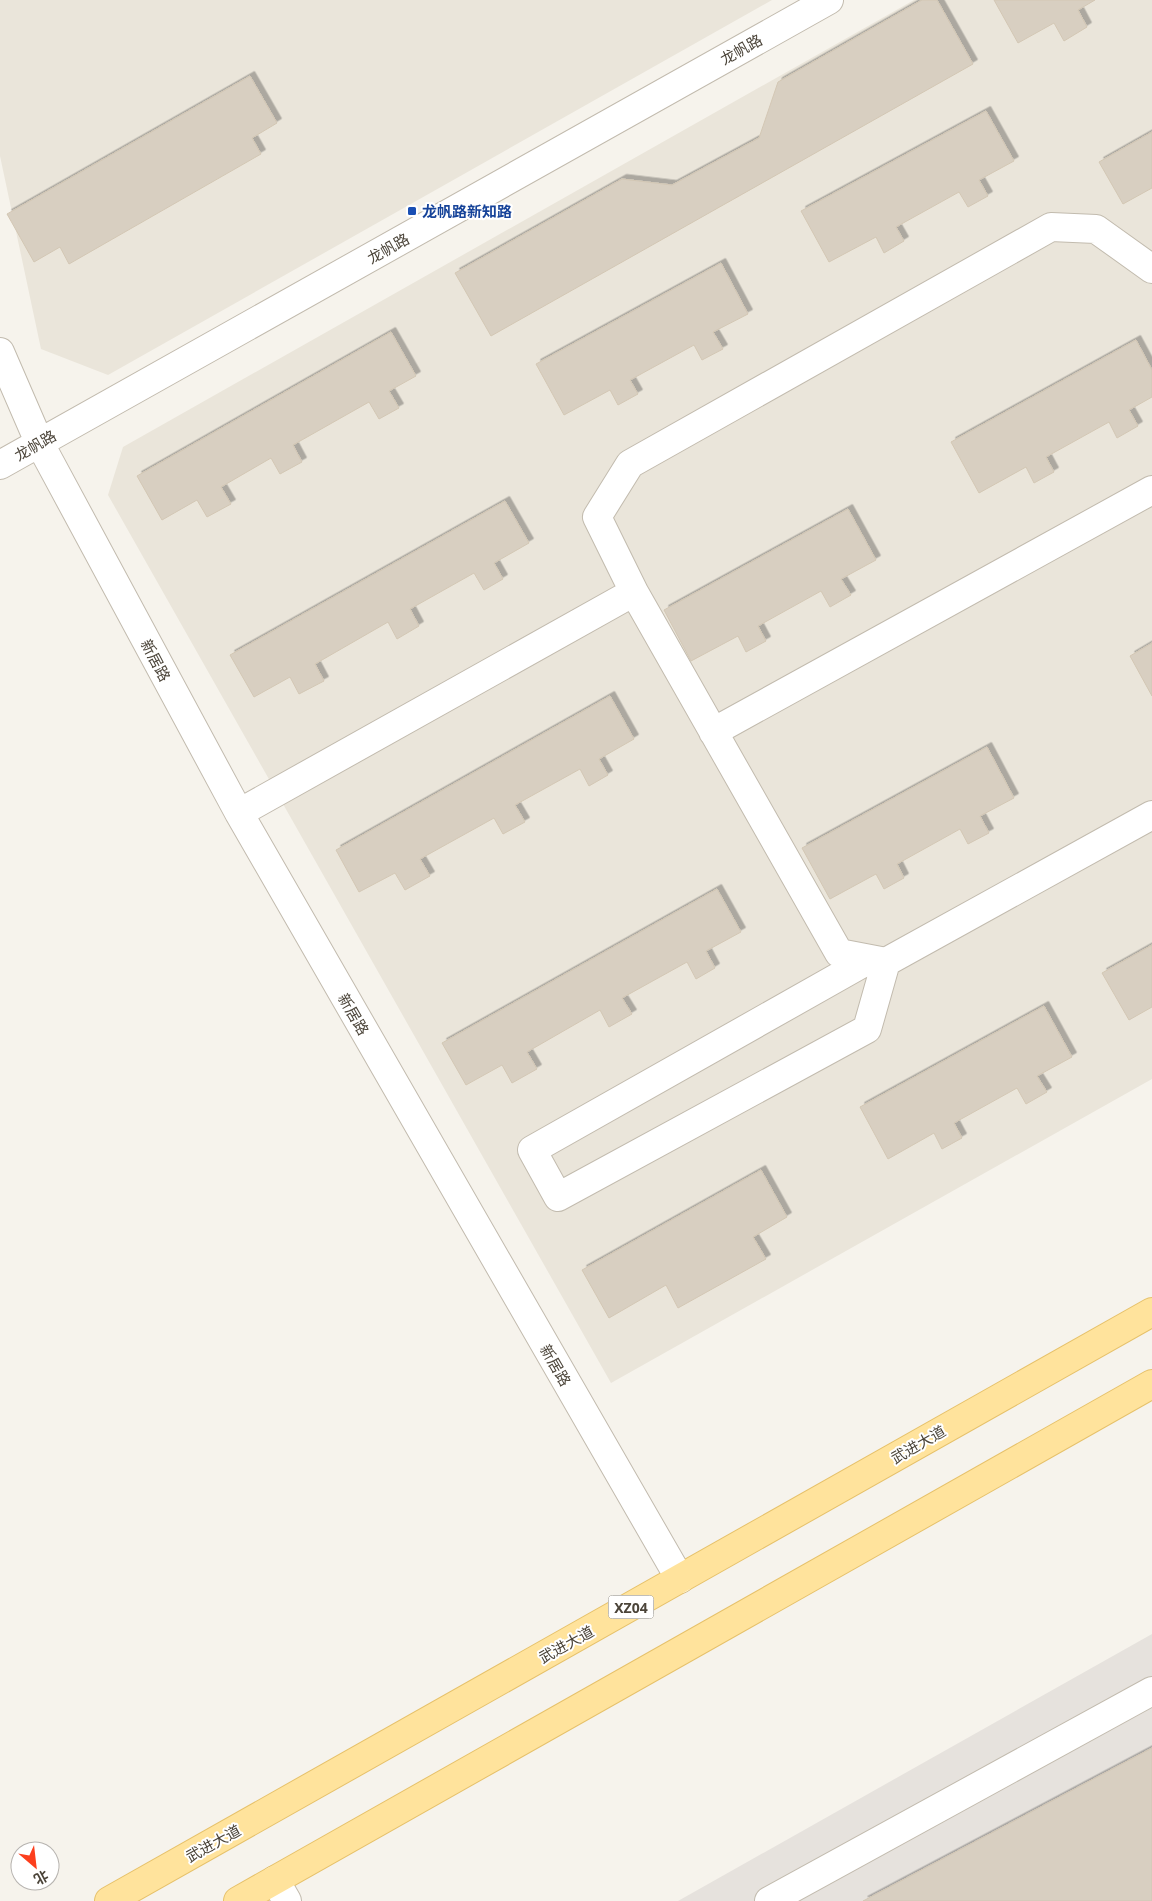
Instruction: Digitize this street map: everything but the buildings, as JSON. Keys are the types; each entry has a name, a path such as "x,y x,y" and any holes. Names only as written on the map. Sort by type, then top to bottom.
{"main road":[{"name":"武进大道","path":"110,1901 1152,1312"},
{"path":"238,1901 281,1890 1152,1384"}],"street":[{"name":"龙帆路","path":"0,466 39,442 423,229 829,0"},
{"path":"878,961 839,954 634,592 597,518 630,464 1051,227 1096,229 1152,269"},
{"name":"新居路","path":"0,352 39,442 239,813 680,1579"},
{"path":"713,732 1152,490"},
{"path":"239,813 634,592"},
{"path":"878,961 867,1030 558,1197 532,1150 878,961 1152,815"},
{"path":"769,1901 1152,1691"}],"shaded area":[{"path":"0,0 772,0 108,375 41,349 0,156"},
{"path":"914,0 1152,0 1152,1079 611,1383 108,495 123,447"},
{"path":"1152,1634 1152,1901 678,1901"}],"place":[{"name":"龙帆路新知路","path":"412,211"}]}
